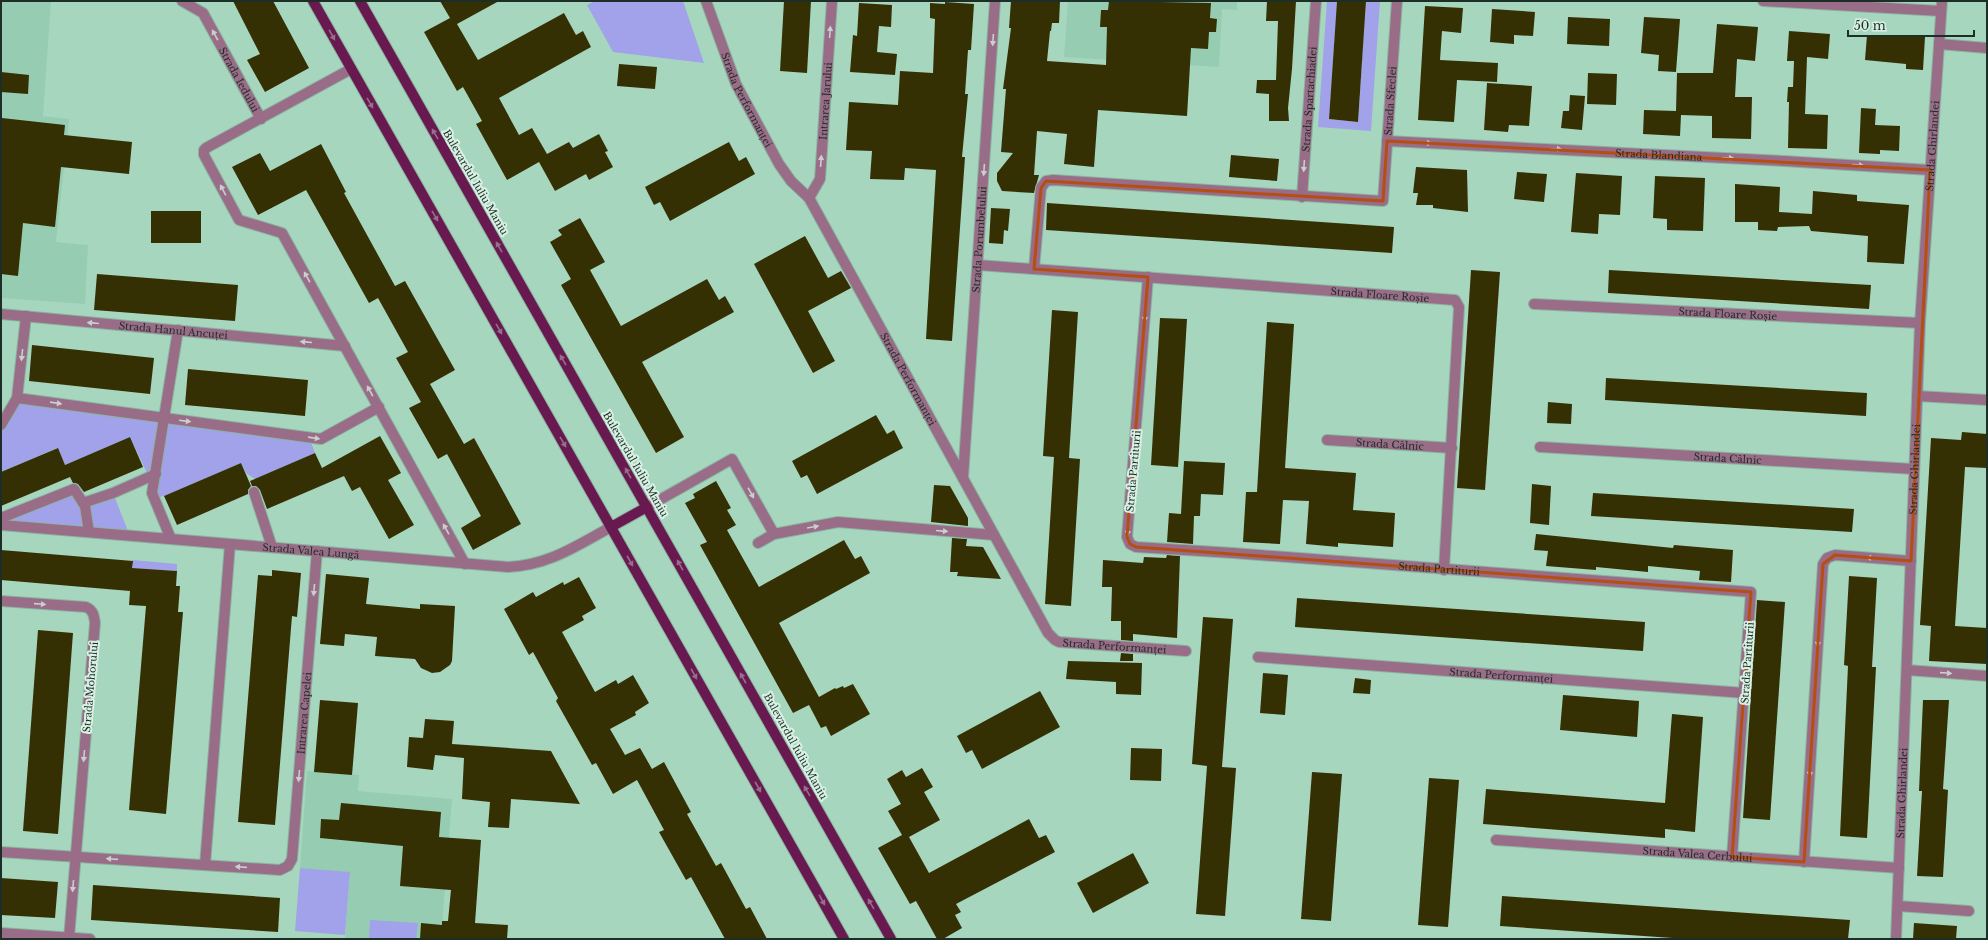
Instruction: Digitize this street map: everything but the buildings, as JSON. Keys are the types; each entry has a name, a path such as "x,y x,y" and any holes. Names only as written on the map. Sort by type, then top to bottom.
{"main road":[{"path":"313,1 844,939"},
{"name":"Bulevardul Iuliu Maniu","path":"360,1 890,939"},
{"path":"611,527 647,507"}],"street":[{"name":"Strada Iedului","path":"182,1 203,13 260,119 351,69"},
{"name":"Strada Performanței","path":"706,1 736,84 779,164 791,181 809,198 1048,633 1055,640 1186,652"},
{"name":"Intrarea Jarului","path":"809,198 820,180 832,1"},
{"name":"Strada Porumbelului","path":"963,478 995,1"},
{"name":"Strada Spartachiadei","path":"1302,197 1316,1"},
{"name":"Strada Sfeclei","path":"1302,197 1383,201 1397,1"},
{"path":"1763,1 1942,6"},
{"name":"Strada Ghirlandei","path":"1896,939 1920,323 1942,6"},
{"path":"1939,44 1987,48"},
{"path":"260,119 206,148 204,150 204,155 239,220 282,233 465,564"},
{"name":"Strada Blandiana","path":"1387,141 1792,161 1930,170"},
{"path":"1034,269 1041,188 1046,181 1053,180 1302,197"},
{"name":"Strada Floare Roșie","path":"978,265 1455,300 1459,307 1444,570"},
{"name":"Strada Partiturii","path":"1148,278 1127,536 1130,544 1136,547 1194,552 1233,553 1751,592 1745,693 1732,857"},
{"name":"Strada Floare Roșie","path":"1534,304 1920,323"},
{"name":"Strada Hanul Ancuței","path":"1,314 345,346"},
{"path":"1,425 17,398 26,316"},
{"path":"171,539 152,493 178,330"},
{"path":"1917,396 1987,400"},
{"path":"17,398 321,439 379,407"},
{"name":"Strada Câlnic","path":"1327,440 1452,448"},
{"name":"Strada Câlnic","path":"1540,447 1914,469"},
{"path":"647,507 732,459 774,534"},
{"path":"83,503 113,493 156,474"},
{"path":"1,518 74,489 83,503 89,532"},
{"path":"254,492 272,547"},
{"path":"758,543 774,534 838,522 994,536"},
{"name":"Strada Valea Lungă","path":"1,525 508,567 540,563 556,557 611,527"},
{"path":"1,852 205,865 230,544"},
{"name":"Intrarea Capelei","path":"205,865 280,870 288,866 292,859 317,551"},
{"path":"1804,862 1823,564 1827,558 1835,555 1911,561"},
{"name":"Strada Mohorului","path":"1,601 86,607 91,609 94,614 95,623 69,938"},
{"name":"Strada Performanței","path":"1258,657 1745,693"},
{"path":"1907,670 1987,676"},
{"name":"Strada Valea Cerbului","path":"1496,840 1899,868"},
{"path":"1898,906 1969,911"},
{"path":"1,933 34,937 90,939"}],"highlighted area":[{"path":"1387,141 1930,170 1911,561 1835,555 1823,564 1804,862 1732,857 1751,592 1136,547 1130,544 1127,537 1148,277 1034,269 1041,188 1046,181 1383,201"}],"shaded area":[{"path":"1,1 51,1 43,116 69,119 56,242 88,245 85,304 1,298"},
{"path":"595,1 683,1 704,63 613,52 587,5"},
{"path":"1068,1 1237,1 1237,10 1222,9 1219,67 1064,57"},
{"path":"1327,1 1337,1 1329,119 1358,122 1366,1 1380,1 1371,131 1318,127"},
{"path":"17,398 162,418 156,472 148,475 130,437 65,465 57,448 1,472 1,425"},
{"path":"164,418 309,437 315,453 255,479 246,473 241,463 164,496 154,498"},
{"path":"75,488 83,503 113,493 130,536 1,523"},
{"path":"132,560 177,564 177,571 132,568"},
{"path":"307,771 359,775 358,791 452,799 441,939 345,939 350,873 300,868"},
{"path":"300,868 350,872 345,935 295,931"},
{"path":"370,920 418,923 416,939 369,939"}]}
